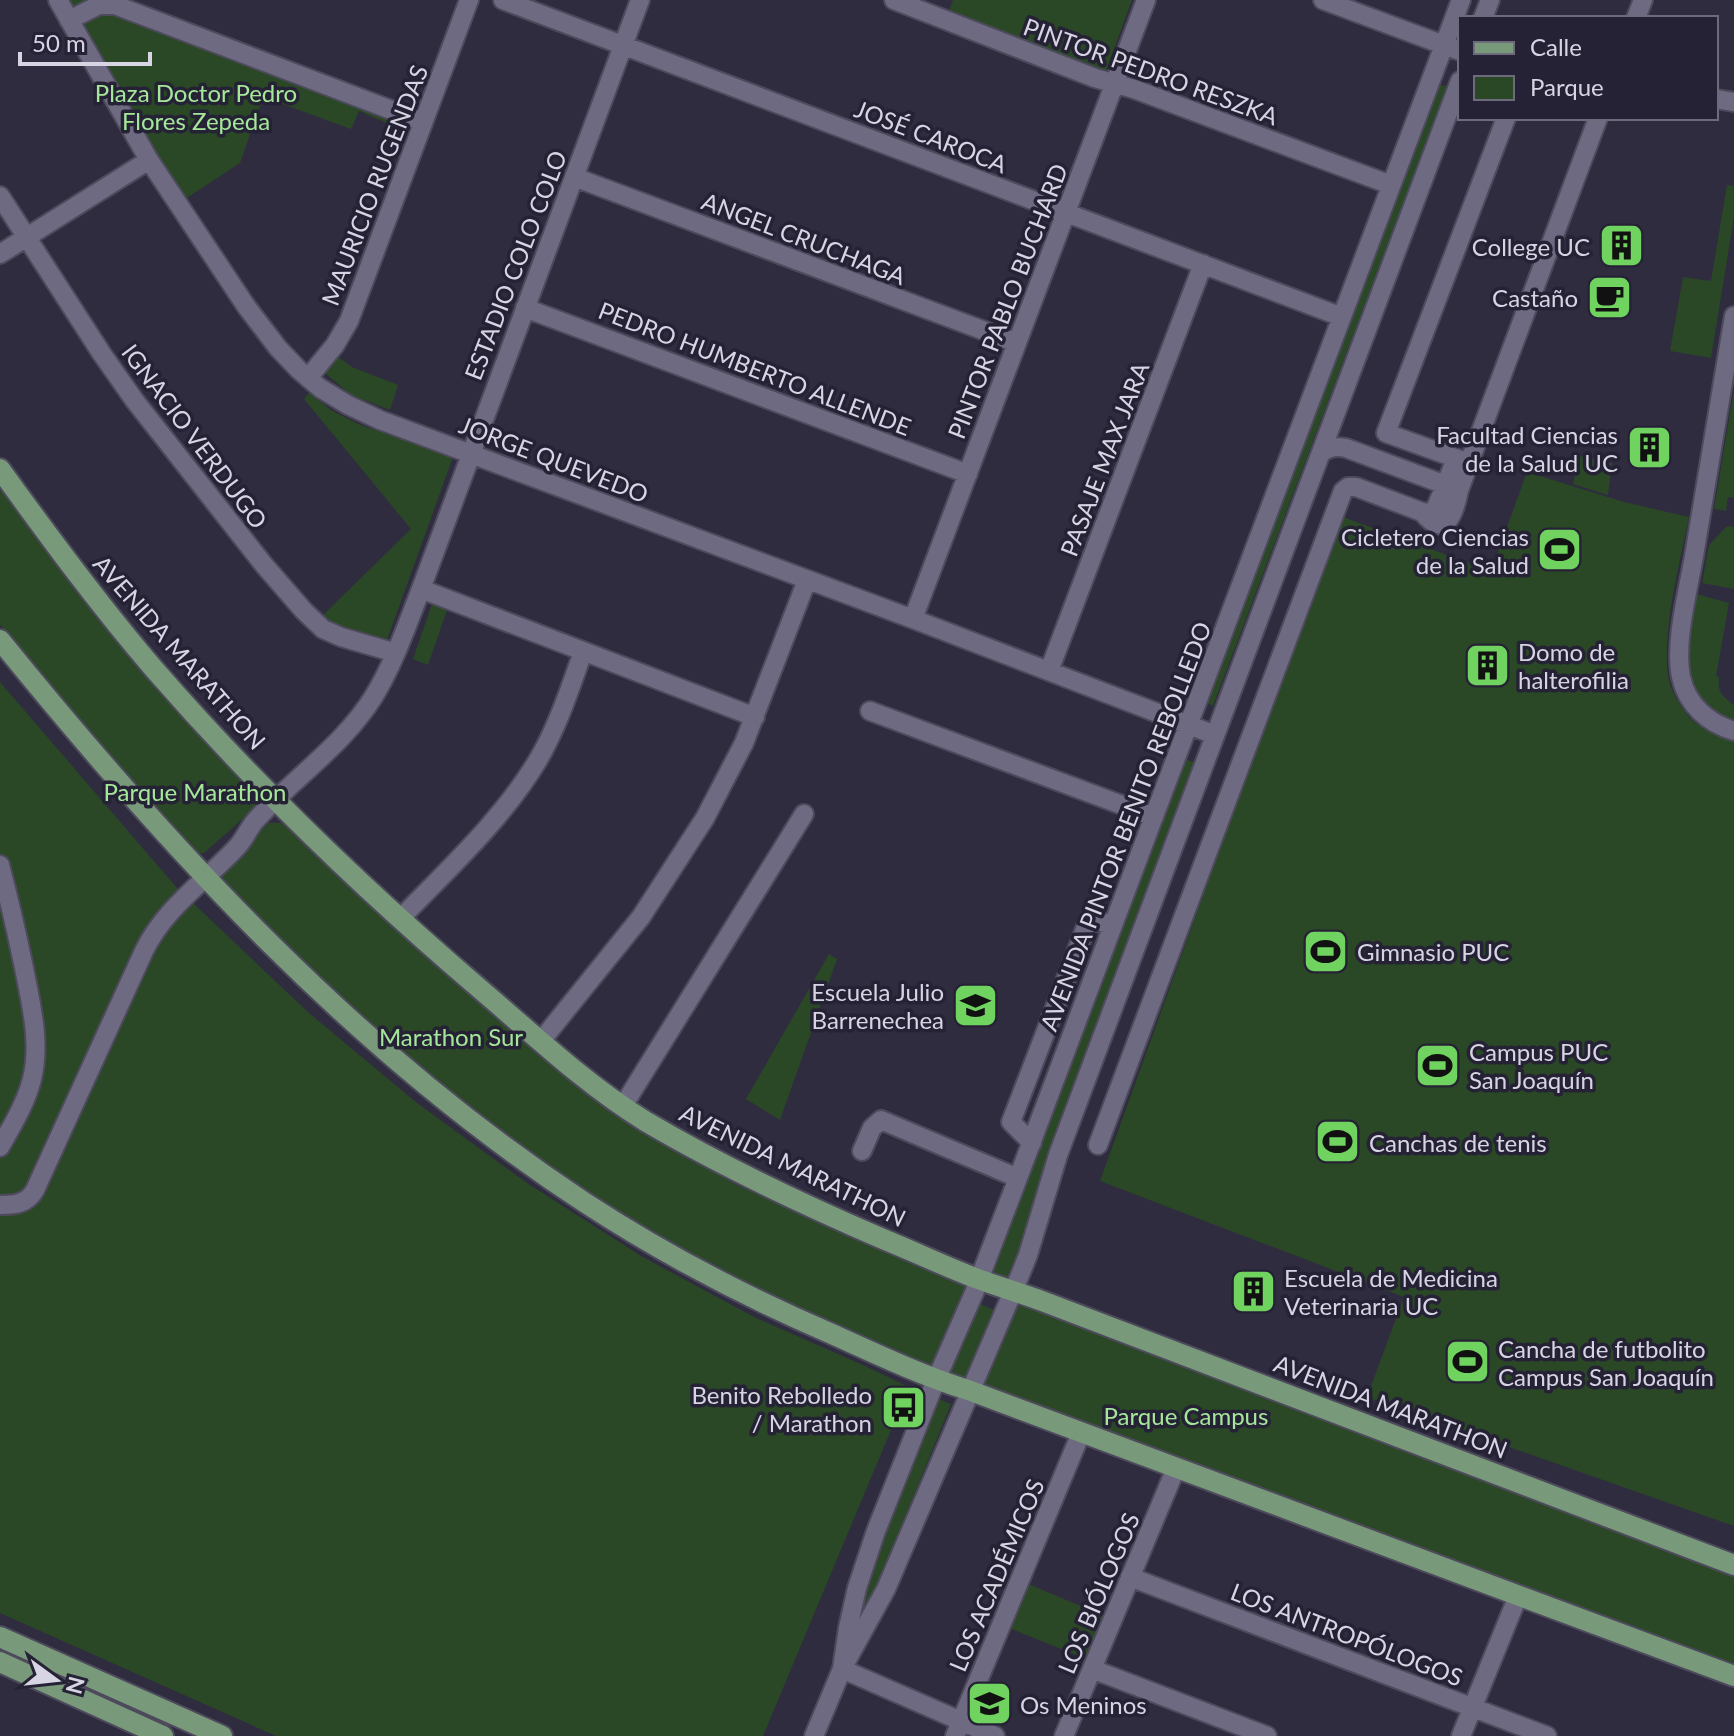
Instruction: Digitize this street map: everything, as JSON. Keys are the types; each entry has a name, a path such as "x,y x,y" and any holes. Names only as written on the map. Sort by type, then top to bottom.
{"main road":[{"name":"AVENIDA MARATHON","path":"0,469 153,668 227,750 351,875 541,1041 623,1106 779,1192 979,1280 1734,1565"},
{"path":"0,640 98,760 201,873 306,977 389,1053 481,1128 582,1201 659,1247 766,1304 936,1380 1734,1676"},
{"path":"0,1637 222,1736"},
{"path":"0,1662 163,1736"}],"street":[{"name":"JORGE QUEVEDO","path":"58,0 149,160 246,306 288,360 333,397 364,413 1215,735"},
{"name":"MAURICIO RUGENDAS","path":"308,378 335,345 349,321 469,0"},
{"name":"JOSÉ CAROCA","path":"503,0 1342,317"},
{"name":"ESTADIO COLO COLO","path":"0,1205 16,1200 27,1186 139,935 154,912 201,873 238,831 253,823 359,718 386,676 640,0"},
{"name":"PINTOR PEDRO RESZKA","path":"894,0 1095,78 1134,89 1391,185"},
{"name":"PINTOR PABLO BUCHARD","path":"913,619 1146,0"},
{"path":"1323,0 1452,48"},
{"name":"AVENIDA PINTOR BENITO REBOLLEDO","path":"842,1669 848,1628 866,1559 885,1505 979,1280 1032,1143 1391,185 1452,48 1461,0"},
{"path":"69,20 99,5 125,8 423,122"},
{"name":"AVENIDA PINTOR BENITO REBOLLEDO","path":"814,1736 842,1669 886,1589 1028,1255 1058,1155 1458,86"},
{"path":"1463,461 1386,433 1505,120"},
{"path":"1098,1145 1343,491 1356,487 1430,513 1453,488 1496,390 1597,120"},
{"path":"0,254 149,160"},
{"name":"ANGEL CRUCHAGA","path":"574,177 1017,343"},
{"name":"IGNACIO VERDUGO","path":"0,196 135,401 235,530 304,611 314,622 332,633 396,653"},
{"name":"PASAJE MAX JARA","path":"1049,671 1203,264"},
{"name":"PEDRO HUMBERTO ALLENDE","path":"525,308 968,474"},
{"path":"1734,316 1679,657 1683,685 1696,707 1710,721 1734,731"},
{"path":"1321,453 1337,446 1346,448 1453,488"},
{"path":"541,1041 655,899 705,818 734,765 755,717 807,580"},
{"path":"421,589 755,717"},
{"path":"400,919 473,842 523,783 546,745 583,652"},
{"path":"870,711 1154,817"},
{"path":"623,1106 804,814"},
{"path":"0,865 30,999 35,1054 32,1081 0,1147"},
{"path":"1032,1143 1011,1122 1089,919 1113,925"},
{"path":"862,1151 872,1128 881,1120 1018,1178"},
{"name":"LOS ACADÉMICOS","path":"958,1729 1081,1433"},
{"name":"LOS BIÓLOGOS","path":"1064,1736 1176,1468"},
{"name":"LOS ANTROPÓLOGOS","path":"1130,1577 1547,1736"},
{"path":"1461,1736 1518,1596"},
{"path":"842,1669 958,1729 995,1736"},
{"path":"1092,1669 1267,1736"}],"green space":[{"name":"Plaza Doctor Pedro Flores Zepeda","path":"68,0 118,0 400,119 396,127 359,111 351,129 263,97 240,163 185,199 153,152"},
{"path":"953,0 1132,0 1106,71 949,11"},
{"path":"1438,85 1447,86 1213,706 1206,703"},
{"path":"1727,185 1734,186 1734,217 1711,358 1670,351 1683,277 1711,281"},
{"path":"334,354 352,367 398,385 390,410 351,395 325,373"},
{"path":"1734,389 1734,498 1728,497 1726,511 1714,509"},
{"path":"309,393 331,410 358,424 453,457 387,640 352,635 320,618 411,529 304,399"},
{"path":"1579,456 1612,463 1608,495 1573,484"},
{"name":"Campus PUC San Joaquín","path":"1527,472 1624,502 1689,517 1667,638 1669,681 1679,703 1694,722 1734,740 1734,1526 1367,1397 1404,1297 1100,1181 1340,516 1491,571"},
{"name":"Parque Marathon","path":"0,485 187,721 260,799 255,808 204,853 193,853 131,784 0,625"},
{"path":"1727,526 1734,527 1734,589 1702,583 1709,545"},
{"path":"1696,594 1729,603 1716,676 1719,677 1721,693 1734,705 1734,725 1707,709 1691,685 1687,654"},
{"path":"432,604 447,610 428,665 413,659"},
{"path":"0,682 177,888 310,1014 417,1103 527,1183 641,1256 754,1317 909,1387 763,1736 276,1736 0,1613"},
{"path":"1184,759 1196,763 1045,1167 1008,1280 992,1277 991,1272"},
{"name":"Marathon Sur","path":"269,823 283,823 297,832 624,1119 735,1184 968,1286 936,1364 923,1368 732,1280 609,1211 426,1077 221,884 222,869"},
{"path":"829,954 837,959 780,1120 746,1099"},
{"name":"Parque Campus","path":"1016,1301 1734,1575 1734,1667 982,1385"},
{"path":"978,1303 994,1310 965,1378 960,1378 950,1371"},
{"path":"939,1399 951,1404 866,1613 860,1611 887,1524"},
{"path":"1026,1583 1104,1616 1086,1659 1007,1627"}],"place":[{"name":"College UC","path":"1621,246"},
{"name":"Castaño","path":"1609,297"},
{"name":"Facultad Ciencias de la Salud UC","path":"1649,448"},
{"name":"Cicletero Ciencias de la Salud","path":"1560,550"},
{"name":"Domo de halterofilia","path":"1487,665"},
{"name":"Gimnasio PUC","path":"1326,951"},
{"name":"Escuela Julio Barrenechea","path":"975,1005"},
{"name":"Campus PUC San Joaquín","path":"1438,1065"},
{"name":"Canchas de tenis","path":"1338,1142"},
{"name":"Escuela de Medicina Veterinaria UC","path":"1253,1291"},
{"name":"Cancha de futbolito Campus San Joaquín","path":"1467,1362"},
{"name":"Benito Rebolledo / Marathon","path":"903,1408"},
{"name":"Os Meninos","path":"989,1704"}]}
